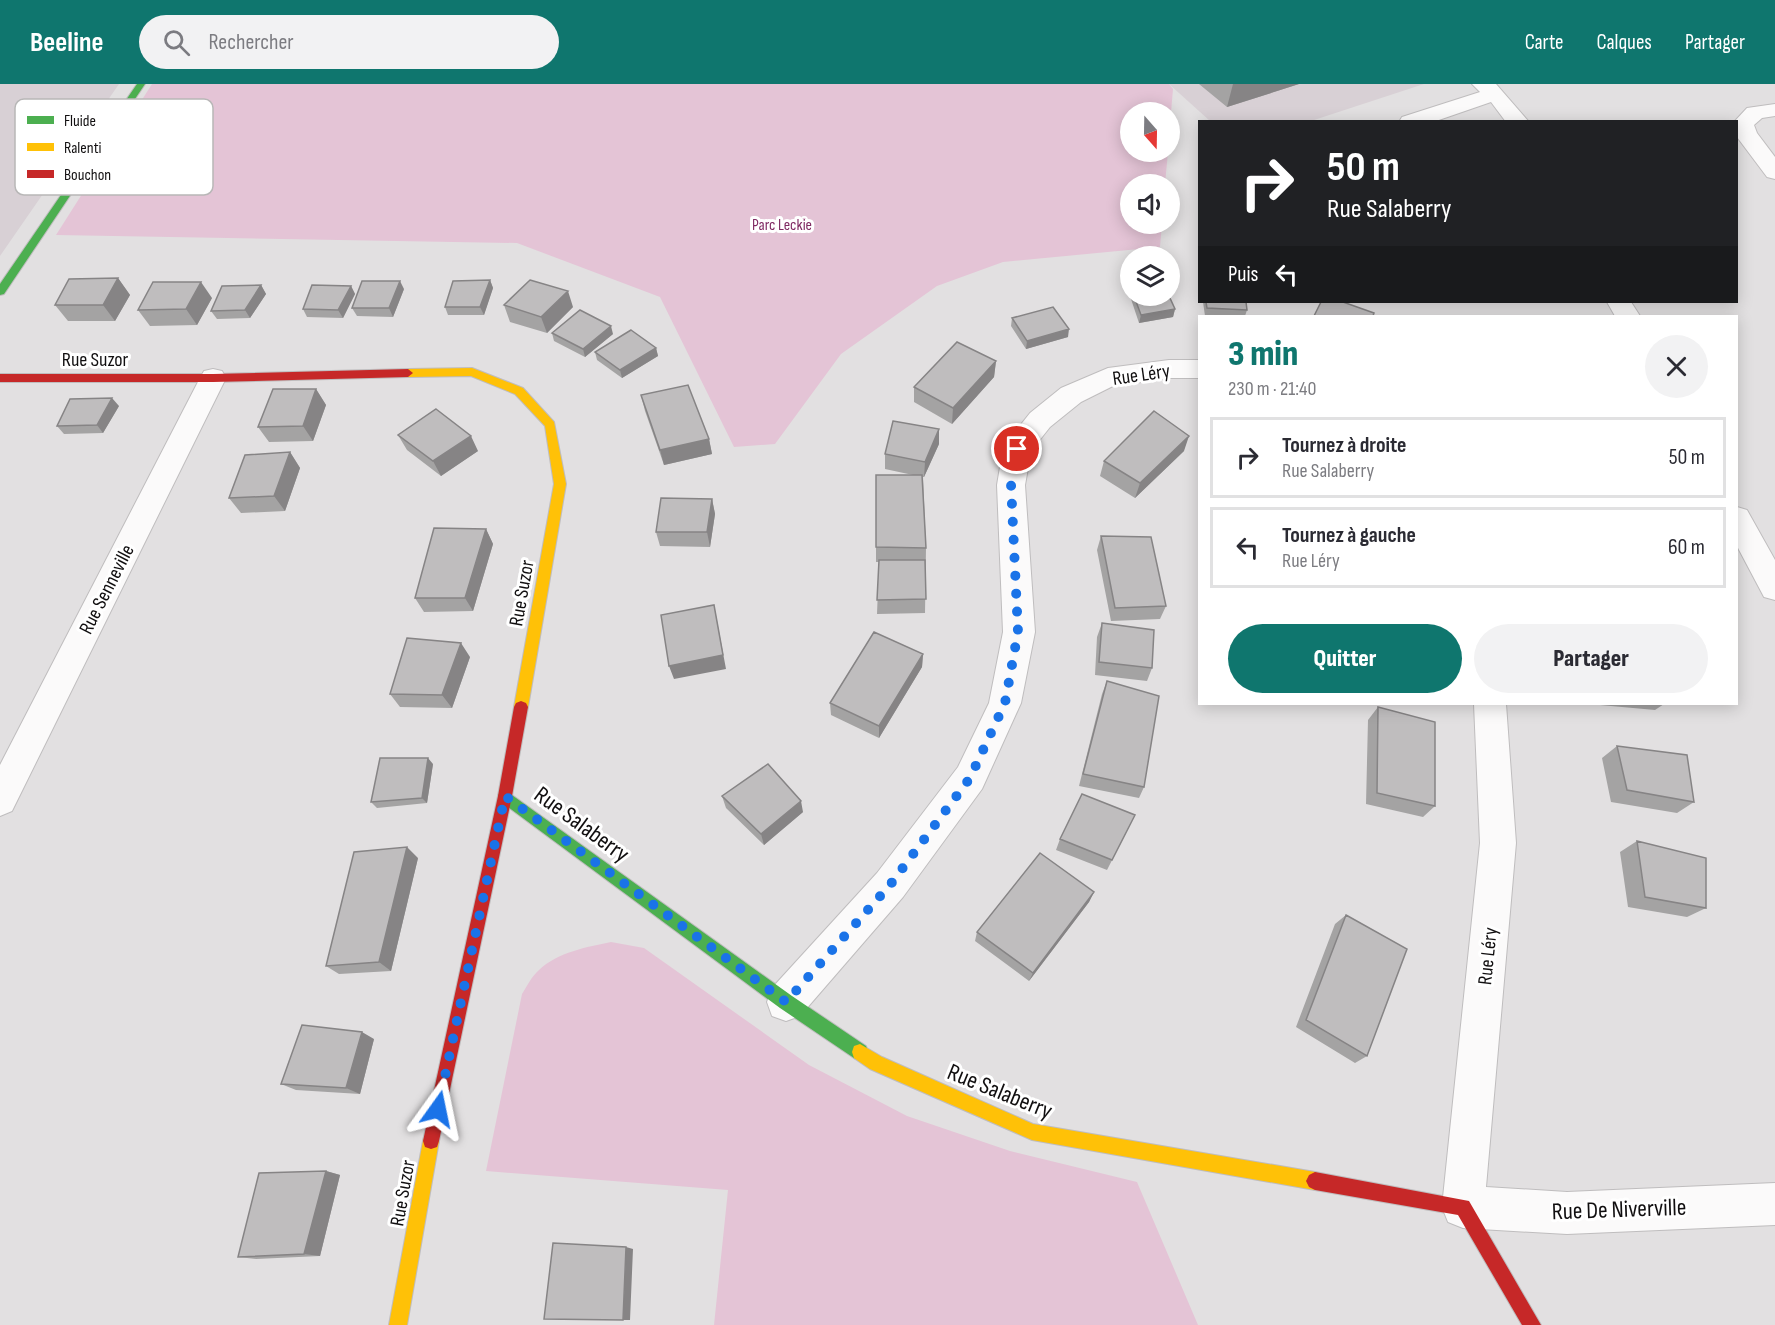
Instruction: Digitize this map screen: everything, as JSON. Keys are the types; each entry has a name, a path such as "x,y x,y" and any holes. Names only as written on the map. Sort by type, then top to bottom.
{"street":[{"path":"131,99 141,84"},
{"path":"1415,120 1489,89 1516,120"},
{"path":"1775,110 1755,114 1743,124 1746,135 1775,172"},
{"path":"0,292 66,195"},
{"name":"Rue Léry","path":"786,1002 890,885 970,778 1005,703 1018,632 1011,484 1017,449 1040,420 1071,395 1108,377 1169,369 1198,369"},
{"name":"Rue Suzor","path":"0,378 213,378 472,372 519,391 550,425 560,484 505,796 433,1132 398,1325"},
{"name":"Rue Senneville","path":"0,800 213,378"},
{"path":"1738,520 1775,588"},
{"name":"Rue Léry","path":"1463,1207 1498,843 1490,705"},
{"name":"Rue Salaberry","path":"505,796 786,1002 876,1063 1032,1132 1463,1207"},
{"name":"Rue De Niverville","path":"1463,1207 1567,1213 1775,1204"},
{"path":"1463,1207 1532,1325"}],"shaded area":[{"path":"0,84 119,84 109,99 15,99 15,195 42,195 0,256"},
{"path":"1169,84 1424,84 1314,120 1209,120"}],"green space":[{"name":"Parc Leckie","path":"152,84 1169,84 1173,89 1172,102 1120,102 1120,162 1167,162 1166,174 1120,174 1120,234 1161,234 1160,246 1120,246 1120,251 1003,262 937,286 841,354 775,444 734,447 660,297 517,243 56,235 81,195 213,195 213,99 142,99"},
{"path":"611,942 644,948 809,1065 907,1116 1010,1151 1137,1182 1198,1325 714,1325 728,1190 486,1171 522,994 536,972 555,959 573,951"}],"building":[{"path":"118,278 103,305 55,305 69,279"},
{"path":"490,280 480,307 445,307 453,281"},
{"path":"530,280 568,291 541,317 504,305"},
{"path":"362,281 400,281 389,308 352,308"},
{"path":"153,282 201,282 186,309 138,310"},
{"path":"261,285 245,310 211,311 222,286"},
{"path":"312,285 351,286 338,310 303,309"},
{"path":"1206,303 1246,303 1247,310 1207,308"},
{"path":"1320,303 1346,303 1374,313 1373,315 1314,315"},
{"path":"1138,306 1174,306 1175,309 1141,315"},
{"path":"1053,307 1069,329 1027,341 1012,318"},
{"path":"580,310 611,326 583,349 552,333"},
{"path":"631,330 656,348 620,370 595,352"},
{"path":"957,342 996,361 953,408 914,387"},
{"path":"688,385 709,439 660,450 641,395"},
{"path":"273,389 316,389 303,426 258,427"},
{"path":"112,398 97,425 57,426 70,399"},
{"path":"436,409 471,436 433,461 398,435"},
{"path":"1154,411 1189,436 1140,483 1104,461"},
{"path":"893,421 939,429 925,462 885,454"},
{"path":"290,452 274,496 229,498 245,455"},
{"path":"876,475 922,475 926,548 876,547"},
{"path":"661,498 712,499 707,532 656,532"},
{"path":"434,528 486,529 465,598 415,598"},
{"path":"1101,536 1151,537 1166,606 1115,608"},
{"path":"879,560 925,560 926,599 877,600"},
{"path":"714,605 723,655 669,666 661,615"},
{"path":"1102,623 1154,630 1152,668 1099,662"},
{"path":"874,632 923,654 879,726 830,703"},
{"path":"407,638 461,643 442,695 390,694"},
{"path":"1107,681 1159,696 1144,787 1083,774"},
{"path":"1378,707 1435,722 1435,806 1377,793"},
{"path":"1617,746 1687,755 1694,802 1627,790"},
{"path":"380,758 428,758 422,798 371,802"},
{"path":"768,764 801,801 761,834 722,796"},
{"path":"1082,794 1135,815 1112,860 1060,839"},
{"path":"1637,841 1706,858 1706,908 1645,897"},
{"path":"407,847 379,962 326,966 354,852"},
{"path":"1040,853 1094,892 1033,973 977,932"},
{"path":"1346,915 1407,949 1367,1056 1306,1020"},
{"path":"302,1025 362,1032 346,1088 281,1084"},
{"path":"326,1171 304,1254 238,1257 259,1173"},
{"path":"553,1243 626,1247 623,1320 544,1319"}],"traffic: fast":[{"path":"131,99 141,84"},
{"path":"0,292 66,195"},
{"path":"505,796 786,1002 860,1052"}],"traffic: slow":[{"path":"408,373 472,372 519,391 550,425 560,484 521,707"},
{"path":"860,1052 876,1063 1032,1132 1315,1181"},
{"path":"398,1325 431,1141"}],"traffic: jam":[{"path":"0,378 213,378 408,373"},
{"path":"431,1141 505,796 521,707"},
{"path":"1315,1181 1463,1207 1532,1325"}],"route":[{"path":"438,1109 505,796 786,1002 890,885 970,778 1005,703 1018,632 1011,484 1017,449"}]}
